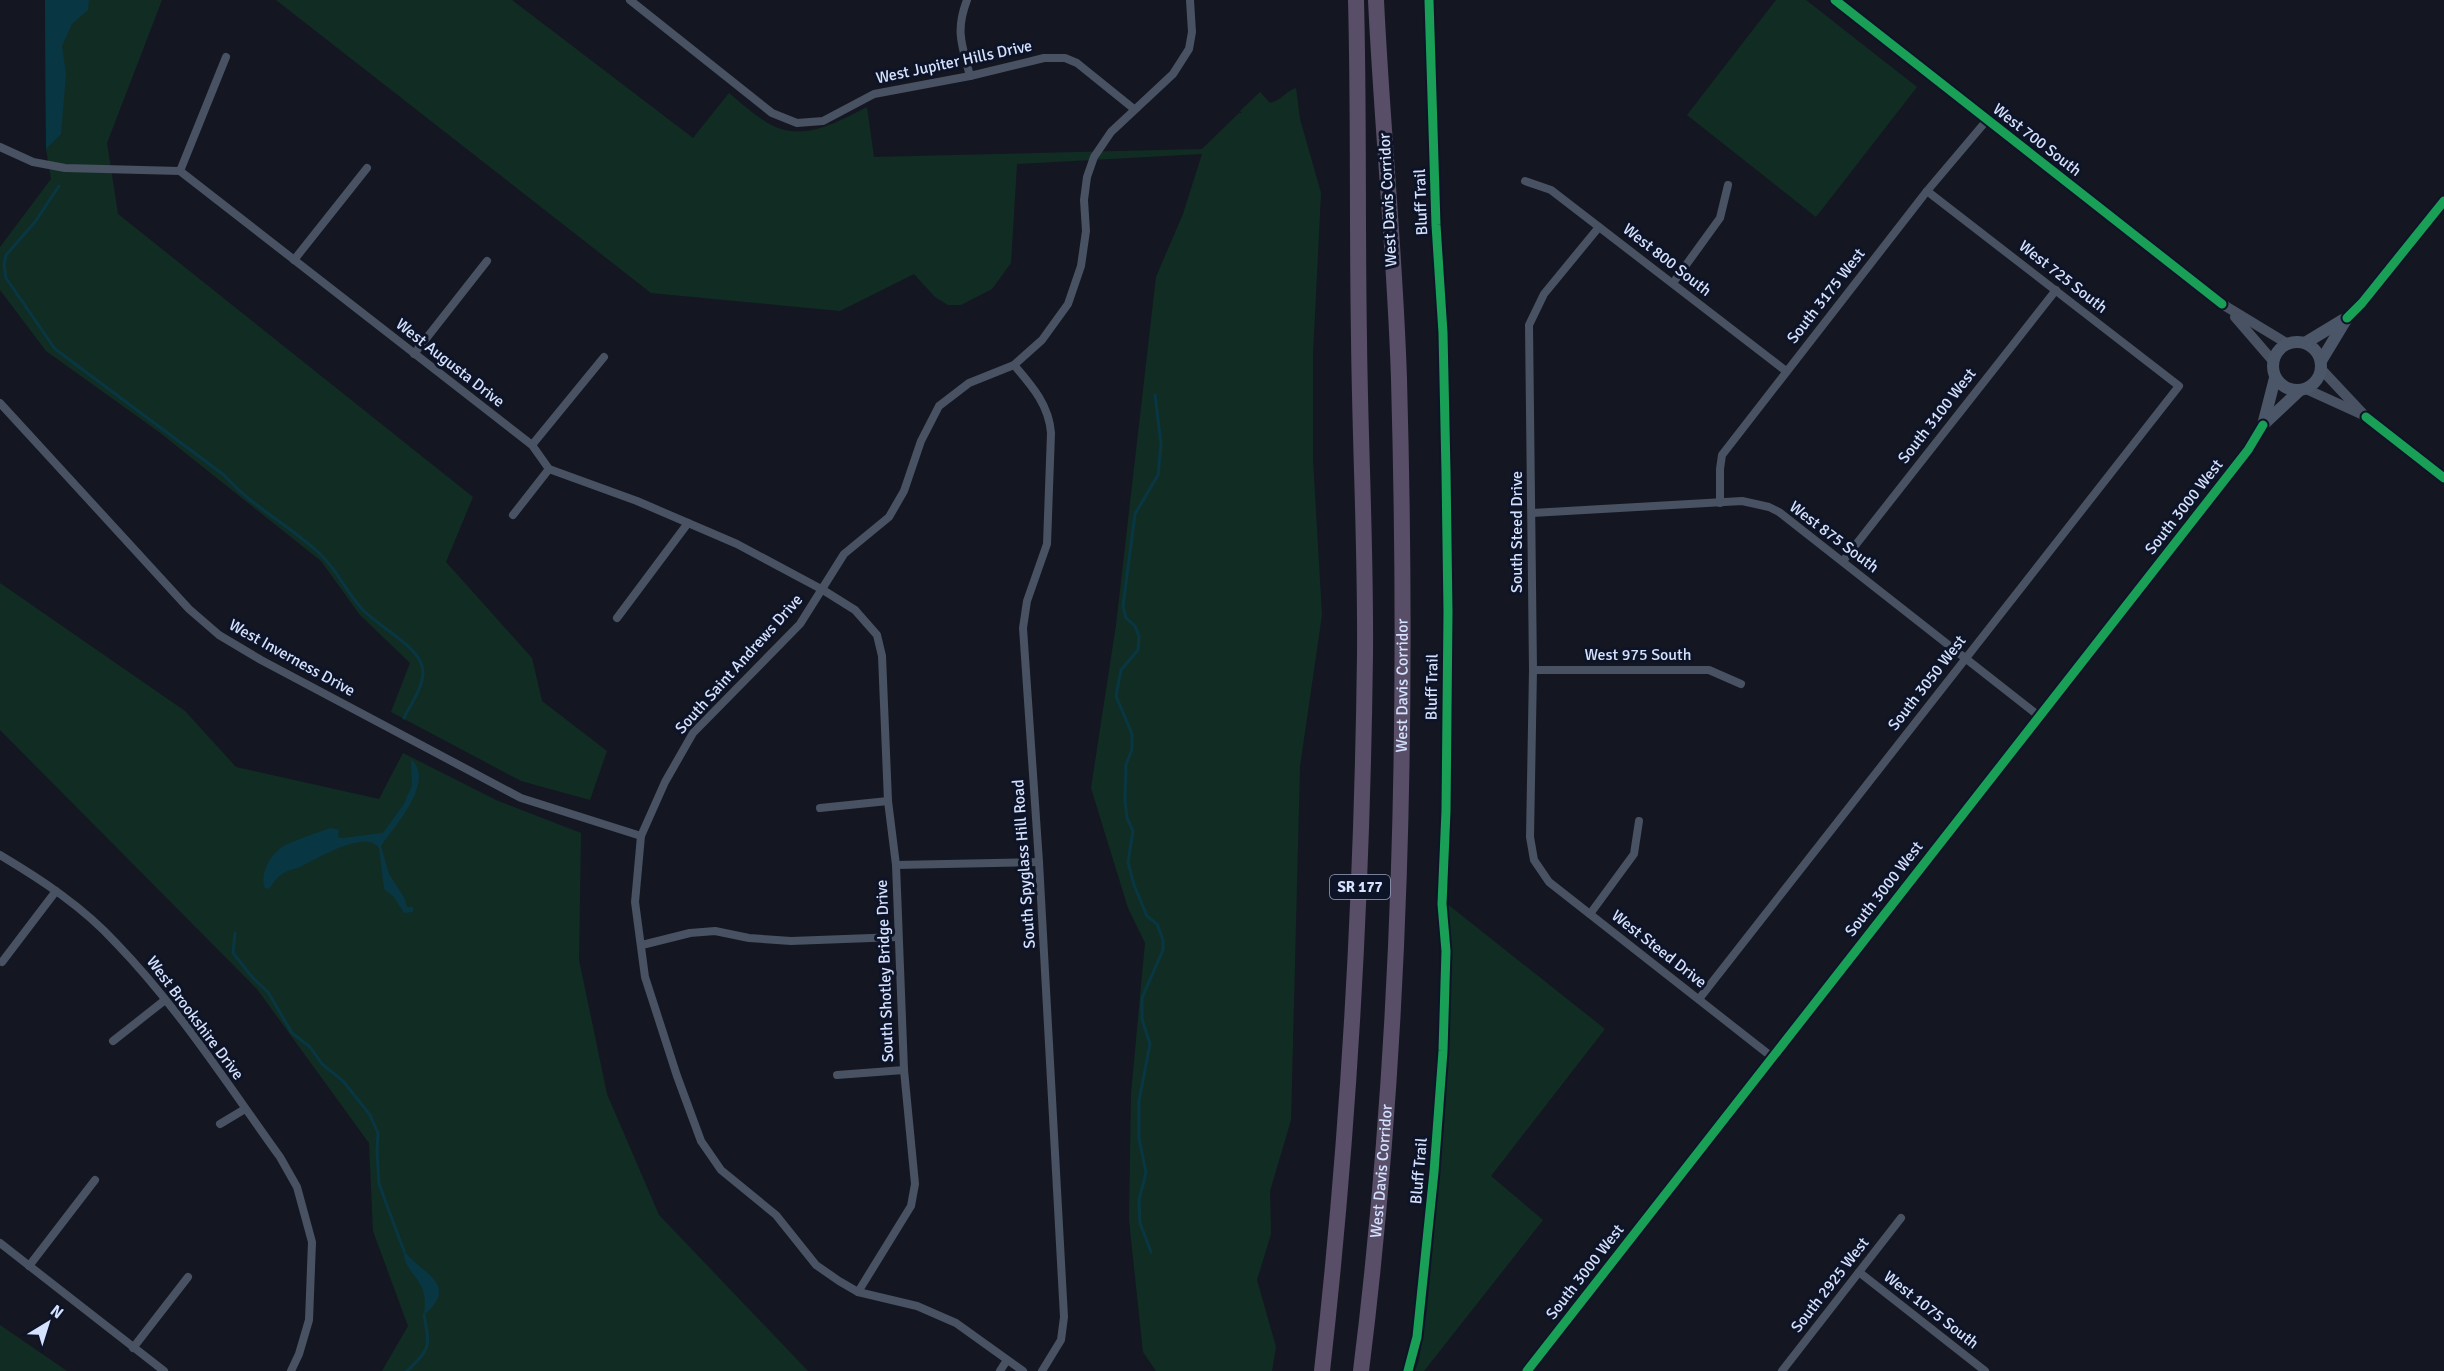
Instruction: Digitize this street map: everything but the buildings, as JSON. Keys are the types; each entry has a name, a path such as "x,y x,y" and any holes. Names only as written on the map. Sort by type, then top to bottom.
{"highway":[{"name":"West Davis Corridor","path":"1322,1371 1342,1177 1359,908 1365,653 1356,0"},
{"name":"West Davis Corridor","path":"1361,1371 1381,1171 1394,971 1401,804 1403,621 1398,374 1376,0"}],"main road":[{"path":"2347,318 2321,365 2316,381 2302,390 2285,388 2275,378 2273,361 2276,353 2288,344 2305,343 2347,318 2362,303 2444,201"},
{"path":"2305,343 2315,350 2321,365"},
{"name":"South 3000 West","path":"1527,1371 2248,450 2263,425 2275,378"},
{"name":"South 3000 West","path":"2263,425 2302,390"}],"street":[{"name":"West Jupiter Hills Drive","path":"630,0 772,113 797,123 823,121 874,94 970,76 1044,58 1065,58 1077,63 1134,109"},
{"path":"968,0 962,13 959,33 970,76"},
{"name":"South Saint Andrews Drive","path":"1023,1371 956,1323 916,1306 858,1292 816,1265 776,1215 721,1170 701,1141 645,977 635,902 641,836 665,782 693,733 800,624 844,555 889,517 903,491 921,441 939,406 969,382 1014,365 1042,340 1068,303 1081,266 1086,231 1084,200 1087,177 1094,157 1105,138 1173,74 1189,49 1192,33 1190,0"},
{"name":"West 700 South","path":"1834,0 2222,304 2288,344"},
{"path":"0,147 33,162 64,168 180,171 226,57"},
{"name":"South 3175 West","path":"1720,503 1722,455 1927,191 1987,120"},
{"path":"294,260 367,168"},
{"name":"West Augusta Drive","path":"180,171 532,446 549,469"},
{"name":"West 800 South","path":"1525,181 1551,190 1786,371"},
{"path":"1673,283 1720,218 1728,185"},
{"name":"West 725 South","path":"1927,191 2179,386"},
{"name":"South Steed Drive","path":"1534,860 1530,837 1533,670 1529,325 1544,294 1599,227"},
{"path":"414,354 487,261"},
{"name":"South 3100 West","path":"1843,561 2056,290"},
{"name":"West 700 South","path":"2222,304 2273,361"},
{"path":"532,446 604,357"},
{"name":"South Spyglass Hill Road","path":"1014,365 1040,398 1050,417 1051,433 1047,544 1027,602 1023,628 1039,862 1064,1317 1060,1340 1041,1371"},
{"path":"2321,365 2366,417 2444,478"},
{"name":"South 3050 West","path":"1699,999 2179,386"},
{"path":"2302,390 2366,417"},
{"name":"West Inverness Drive","path":"0,403 189,609 219,635 261,660 521,798 641,836"},
{"path":"513,515 549,469 638,501 737,544 823,590"},
{"name":"West 875 South","path":"1532,513 1742,501 1769,507 1843,561 2039,716"},
{"path":"617,618 688,523"},
{"name":"South Shotley Bridge Drive","path":"823,590 855,609 877,635 882,656 888,801 896,866 904,1070 915,1184 911,1206 858,1292"},
{"name":"West 975 South","path":"1533,670 1709,670 1741,684"},
{"path":"820,808 888,801"},
{"path":"1590,914 1634,854 1639,821"},
{"name":"West Brookshire Drive","path":"0,855 56,891 115,941 165,1000 280,1157 297,1187 312,1242 309,1320 291,1371"},
{"name":"West Steed Drive","path":"1534,860 1549,882 1772,1057"},
{"path":"896,866 1039,862"},
{"path":"2,962 56,891"},
{"path":"642,945 690,933 715,931 748,938 791,941 898,937"},
{"path":"113,1041 165,1000"},
{"path":"837,1075 904,1070"},
{"path":"220,1124 245,1109"},
{"path":"29,1266 95,1180"},
{"name":"South 2925 West","path":"1782,1371 1901,1218"},
{"path":"0,1243 164,1371"},
{"name":"West 1075 South","path":"1859,1272 1984,1371"},
{"path":"133,1348 188,1277"},
{"path":"1000,1371 1007,1360"}],"green space":[{"path":"45,0 162,0 107,143 118,214 473,497 446,562 532,658 542,701 607,751 590,800 521,781 391,712 410,663 360,615 321,561 159,432 46,351 0,290 0,247 51,179 46,149"},
{"path":"276,0 512,0 693,138 729,93 766,122 792,131 818,129 867,107 874,157 1202,149 1239,113 1242,113 1240,111 1260,92 1270,103 1296,88 1300,119 1321,193 1313,354 1313,460 1322,615 1300,766 1291,1120 1270,1191 1271,1234 1257,1280 1276,1347 1272,1371 1156,1371 1143,1352 1129,1220 1131,1094 1145,943 1128,908 1091,788 1116,625 1156,277 1183,214 1202,154 1017,164 1011,263 992,289 961,305 948,305 935,297 914,274 840,311 651,293"},
{"path":"1776,0 1806,0 1917,87 1816,217 1687,115"},
{"path":"0,583 185,711 236,767 379,799 403,753 496,800 581,833 579,960 607,1094 659,1215 808,1371 382,1371 408,1326 373,1231 369,1143 257,989 0,730"},
{"path":"1446,903 1605,1029 1491,1176 1543,1220 1424,1371 1415,1371 1419,1360 1427,1309 1445,1113 1451,932"},
{"path":"0,1325 67,1371 0,1371"}],"water":[{"path":"45,0 89,0 88,10 72,24 62,46 66,74 61,134 46,149"},
{"path":"411,759 417,768 419,779 416,791 411,803 381,846 389,874 405,899 407,907 413,907 413,912 404,913 394,897 384,889 379,848 372,843 353,843 341,847 286,872 269,889 265,888 263,877 267,866 273,855 285,845 331,828 339,830 338,837 342,838 383,833 404,804 412,785"},
{"path":"404,1251 435,1280 439,1287 439,1295 424,1315 424,1293 419,1281 407,1266"}],"waterway":[{"path":"59,186 35,222 6,255 4,265 6,278 55,349 224,475 246,496 307,543 325,559 364,611 411,649 421,663 423,677 404,718"},
{"path":"1151,1252 1140,1223 1139,1200 1146,1173 1139,1138 1139,1101 1150,1044 1142,1019 1142,998 1163,950 1163,940 1157,924 1147,916 1134,885 1128,862 1133,831 1127,818 1125,800 1126,764 1132,750 1132,734 1116,696 1121,670 1138,650 1139,636 1135,626 1126,618 1123,606 1135,514 1158,475 1161,444 1155,395"},
{"path":"235,933 233,953 253,978 268,992 292,1033 310,1047 322,1064 343,1081 370,1115 378,1133 379,1184 404,1251"},
{"path":"407,1371 421,1357 427,1346 424,1315"}],"cycle path":[{"name":"Bluff Trail","path":"1408,1371 1417,1337 1434,1172 1443,1051 1446,951 1442,904 1446,811 1448,612 1446,472 1443,333 1436,225 1429,0"},
{"path":"1835,0 2222,304"},
{"path":"2347,318 2362,303 2444,201"},
{"path":"2366,417 2444,478"},
{"path":"1527,1371 2248,450 2263,425"}]}
